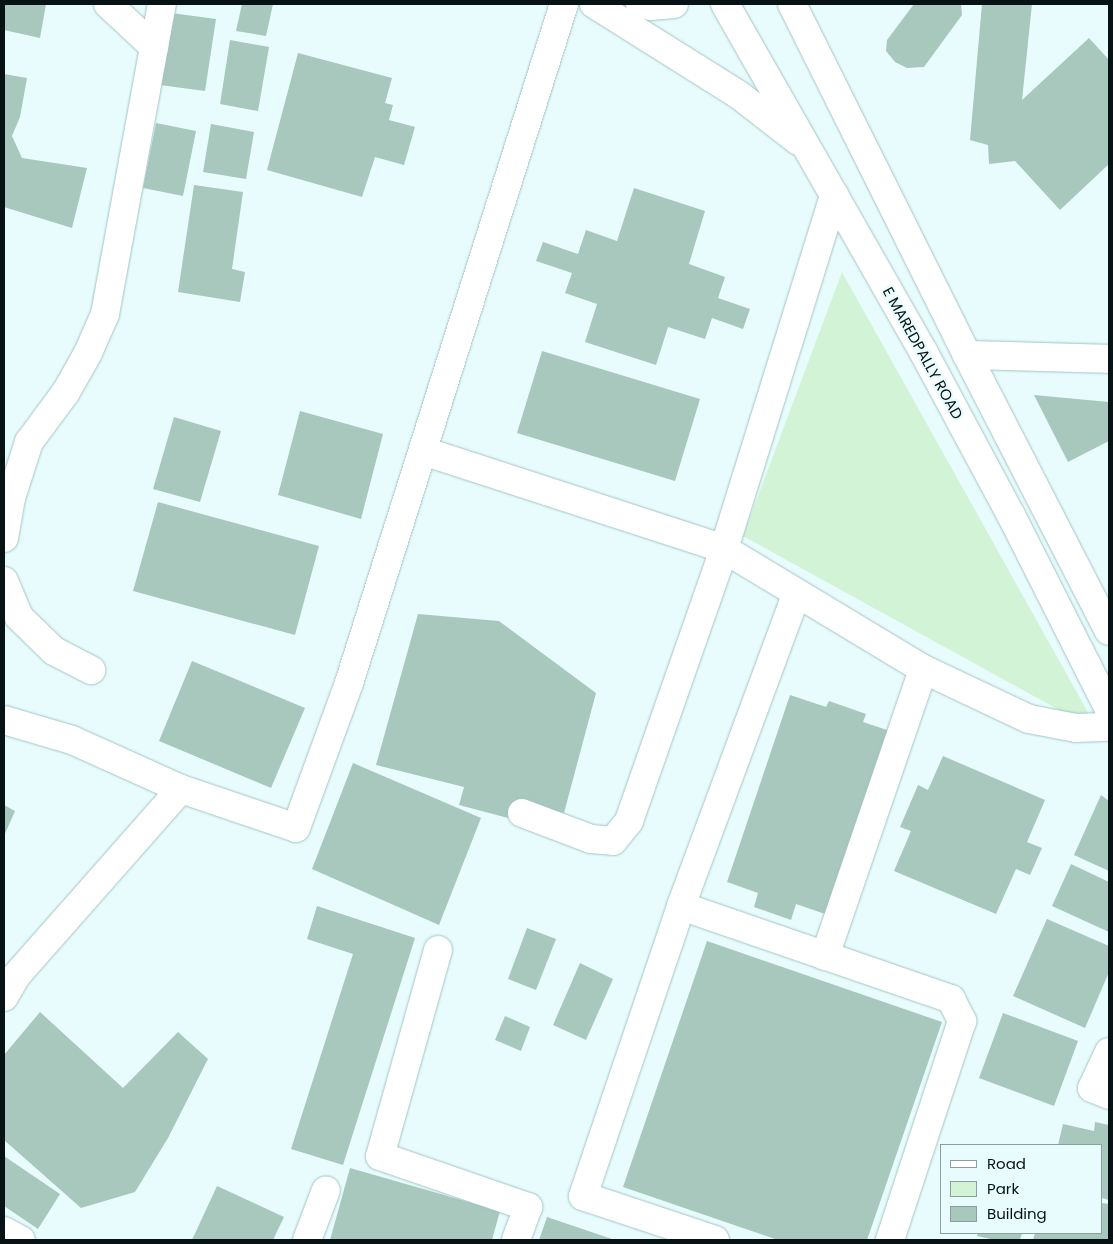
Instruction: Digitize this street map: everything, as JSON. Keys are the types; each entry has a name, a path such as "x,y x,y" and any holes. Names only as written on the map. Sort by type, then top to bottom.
{"street":[{"path":"108,4 154,47"},
{"path":"4,538 11,498 11,471 29,442 66,392 88,353 105,314 162,4"},
{"path":"4,720 72,740 181,789 296,828 349,684 564,4"},
{"path":"594,4 739,95 809,150"},
{"name":"E MAREDPALLY ROAD","path":"726,4 934,370 1011,515 1109,709"},
{"path":"792,4 967,354 1109,631"},
{"path":"522,814 591,839 613,841 629,821 724,549 834,195"},
{"path":"967,354 1109,359"},
{"path":"423,451 724,549 796,595 923,669 1029,719 1076,728 1109,727"},
{"path":"4,581 19,617 54,651 91,670"},
{"path":"715,1240 583,1196 680,906 796,595"},
{"path":"825,956 923,669"},
{"path":"4,997 16,976 181,789"},
{"path":"680,906 951,999 962,1021 904,1238"},
{"path":"438,950 380,1156 528,1207 516,1240"},
{"path":"1109,1052 1092,1088 1109,1095"},
{"path":"307,1240 326,1190"},
{"path":"4,1231 21,1240"}],"green space":[{"path":"842,272 1099,732 743,536"}],"building":[{"path":"4,4 46,4 40,38 4,30"},
{"path":"242,4 273,4 266,36 236,31"},
{"path":"914,4 961,4 962,15 924,67 907,68 895,62 886,51 887,40"},
{"path":"982,4 1032,4 1022,100 1089,38 1109,60 1109,164 1060,210 1015,161 989,164 988,145 970,140"},
{"path":"171,13 216,19 205,91 160,85"},
{"path":"230,40 269,47 258,111 220,104"},
{"path":"298,53 392,78 385,103 393,105 389,120 415,127 404,165 375,157 362,197 267,170"},
{"path":"4,74 27,78 20,117 12,136 22,158 87,168 72,228 4,207"},
{"path":"156,123 196,131 183,196 143,188"},
{"path":"211,124 254,132 246,179 203,172"},
{"path":"194,185 243,192 232,269 245,272 240,302 178,292"},
{"path":"634,188 705,211 689,264 725,277 718,298 750,309 743,329 712,318 705,339 668,327 656,365 585,342 597,304 565,293 572,273 536,261 543,242 578,254 586,230 617,241"},
{"path":"542,351 700,399 675,481 517,433"},
{"path":"1034,395 1109,402 1109,441 1068,462"},
{"path":"300,411 383,434 361,519 278,495"},
{"path":"174,417 221,431 200,502 153,489"},
{"path":"158,502 319,546 295,635 133,591"},
{"path":"418,614 499,621 596,693 564,813 523,803 519,821 459,805 464,787 376,765"},
{"path":"192,661 305,708 271,788 159,741"},
{"path":"790,695 826,707 829,701 866,714 863,722 890,731 828,915 796,904 791,920 754,907 758,893 727,882"},
{"path":"943,756 1045,800 1027,842 1042,848 1030,875 1016,869 996,914 894,871 911,831 900,827 918,785 928,790"},
{"path":"353,763 481,818 439,925 312,869"},
{"path":"1101,795 1109,801 1109,871 1074,855"},
{"path":"4,805 15,811 4,836"},
{"path":"1071,864 1109,882 1109,932 1052,906"},
{"path":"317,906 415,938 343,1165 291,1149 353,954 307,939"},
{"path":"1047,919 1109,946 1109,972 1085,1028 1013,996"},
{"path":"527,928 556,939 536,990 508,979"},
{"path":"707,941 942,1022 867,1240 778,1240 623,1187"},
{"path":"580,963 613,979 586,1040 553,1025"},
{"path":"40,1012 123,1088 178,1032 208,1059 168,1138 135,1192 81,1208 4,1140 4,1055"},
{"path":"1003,1013 1078,1041 1054,1106 979,1078"},
{"path":"505,1016 530,1027 521,1051 495,1040"},
{"path":"1095,1122 1109,1125 1109,1200 1103,1198 1103,1144 1058,1144 1063,1124 1094,1131"},
{"path":"4,1156 60,1194 38,1229 4,1206"},
{"path":"350,1168 500,1211 492,1240 330,1240"},
{"path":"217,1186 284,1217 273,1240 192,1240"},
{"path":"1103,1203 1109,1204 1109,1240 1033,1240 1035,1234 1103,1234"},
{"path":"547,1217 615,1240 539,1240"},
{"path":"978,1234 1022,1234 1020,1240 995,1240 977,1236"}]}
